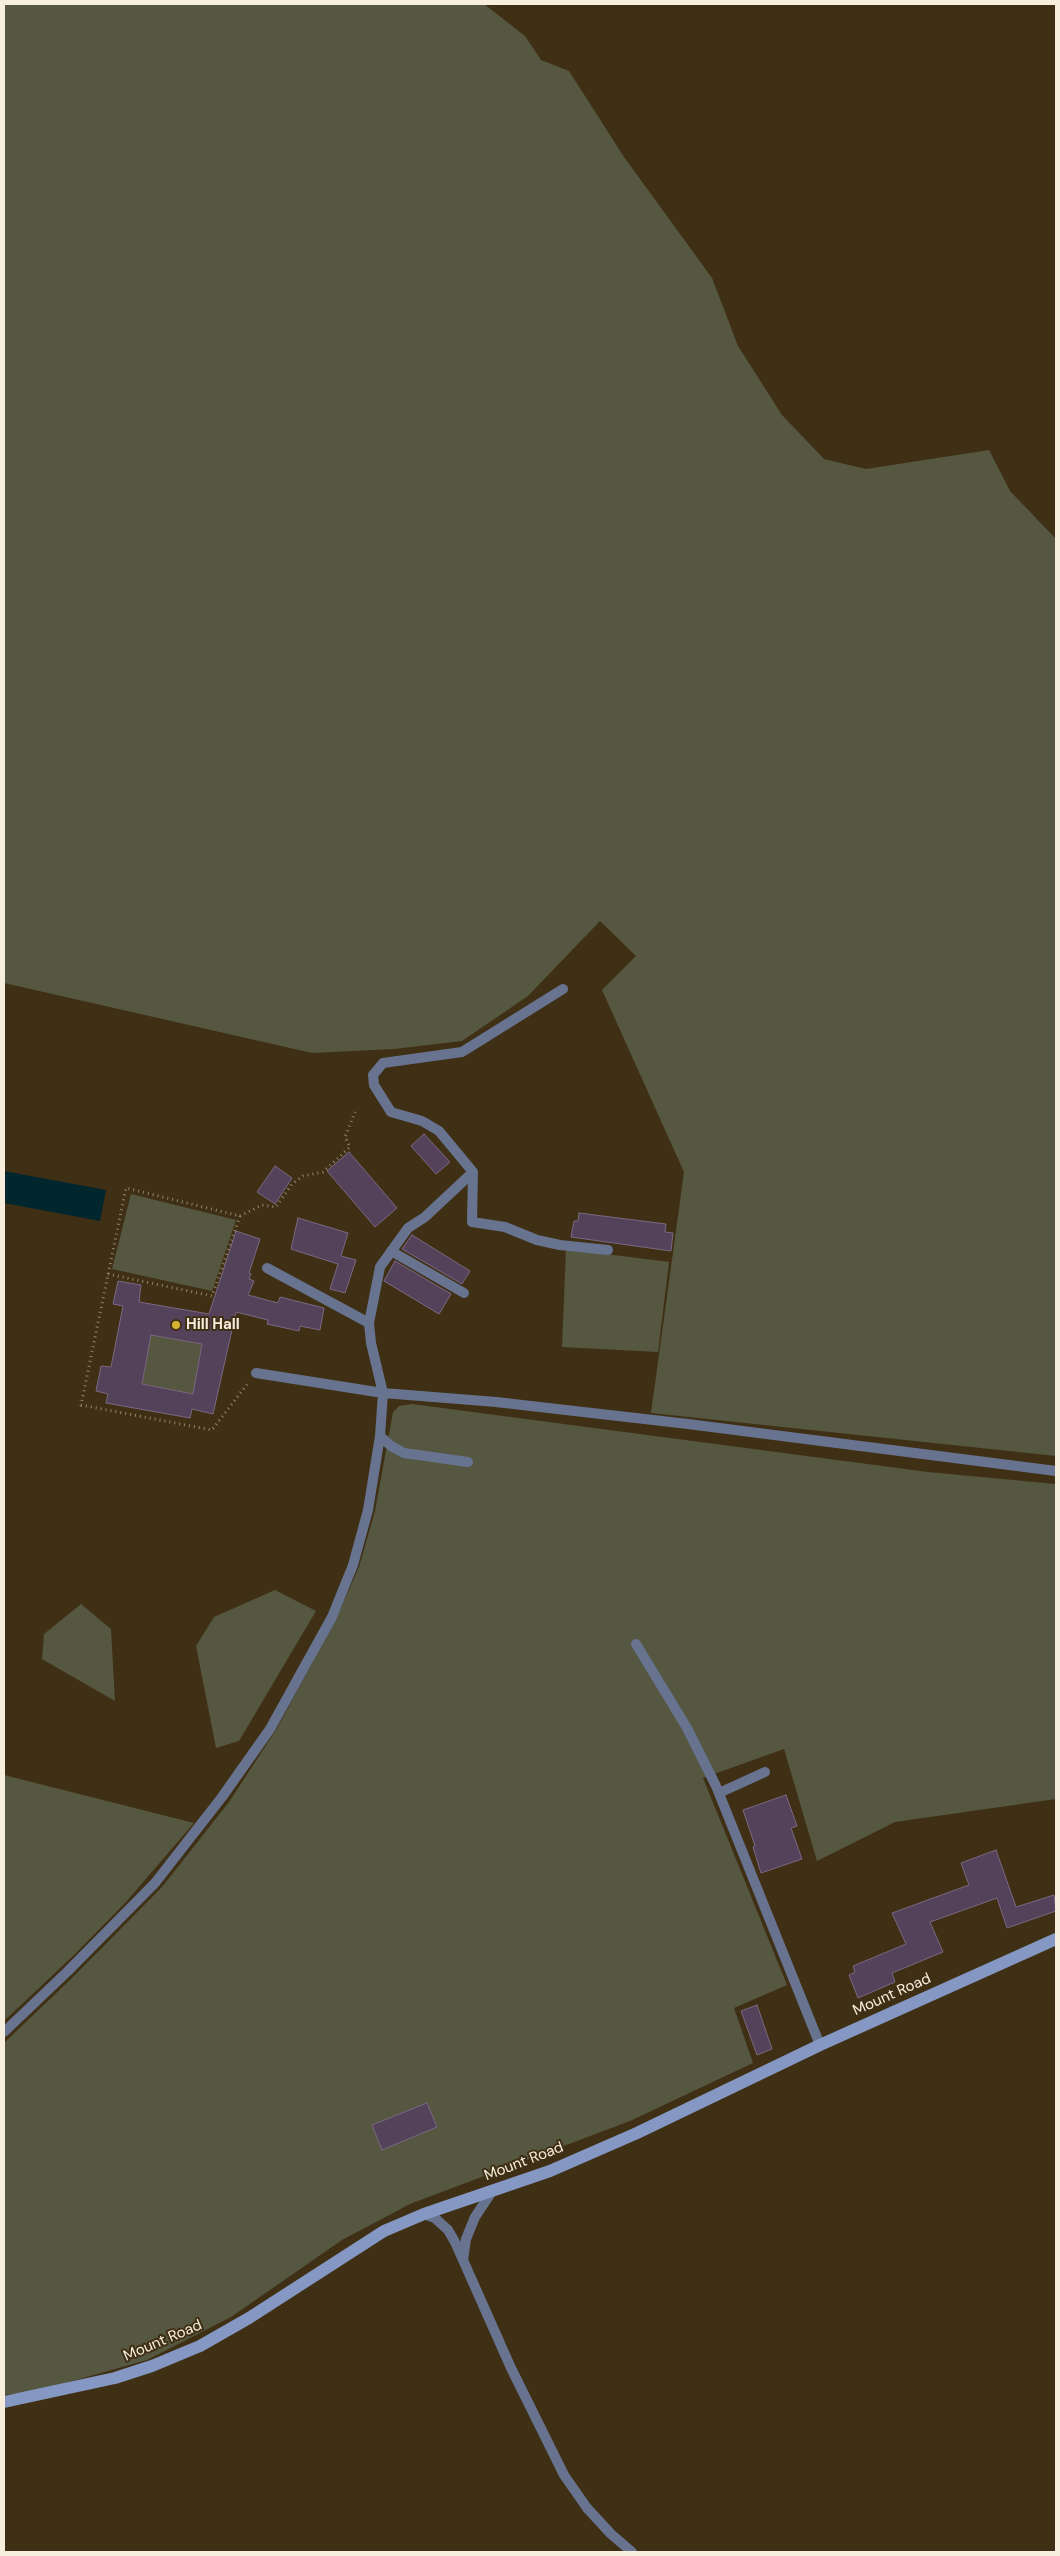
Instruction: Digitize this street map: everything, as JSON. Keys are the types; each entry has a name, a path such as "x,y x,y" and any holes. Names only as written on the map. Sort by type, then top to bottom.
{"street":[{"name":"Mount Road","path":"4,2402 115,2378 152,2366 200,2346 249,2318 384,2231 424,2214 550,2172 637,2133 820,2045 1056,1939"}],"lane":[{"path":"564,989 462,1052 383,1064 373,1075 374,1085 391,1112 422,1121 439,1131 473,1172 472,1222 504,1227 537,1240 560,1246 608,1250"},
{"path":"4,2032 68,1971 154,1883 222,1797 270,1729 332,1617 353,1566 368,1510 380,1436 383,1393 371,1343 369,1324 380,1267 408,1228 425,1218 473,1172"},
{"path":"391,1251 464,1293"},
{"path":"267,1268 369,1324"},
{"path":"256,1373 383,1393 496,1402 1056,1471"},
{"path":"380,1436 390,1446 404,1454 468,1462"},
{"path":"636,1644 687,1728 719,1793 820,2045"},
{"path":"719,1793 765,1772"},
{"path":"462,2260 466,2239 475,2217 491,2193"},
{"path":"424,2214 435,2218 448,2230 511,2368 564,2475 587,2508 611,2534 632,2552"}],"path":[{"path":"256,1373 212,1430 81,1405 126,1188 240,1216 262,1206 276,1207 292,1184 303,1176 323,1172 350,1147 345,1137 355,1112"},
{"path":"108,1274 212,1296 240,1216"}],"green space":[{"path":"4,4 484,4 525,36 541,60 569,71 624,157 712,278 738,346 782,415 824,459 866,469 989,450 1010,491 1056,539 1056,1456 651,1413 684,1172 602,990 636,956 600,921 528,996 462,1041 394,1049 312,1053 4,983"},
{"path":"131,1194 236,1220 212,1291 112,1269"},
{"path":"566,1249 669,1262 658,1352 562,1347"},
{"path":"151,1335 202,1344 193,1394 142,1384"},
{"path":"412,1404 928,1472 1056,1484 1056,1799 895,1822 817,1861 784,1749 703,1778 787,1985 734,2008 753,2063 630,2121 410,2204 342,2240 231,2317 147,2360 37,2391 4,2395 4,2043 74,1976 162,1887 229,1802 276,1730 336,1619 359,1567 375,1511 393,1412 399,1406"},
{"path":"275,1590 316,1611 239,1741 216,1748 196,1646 214,1617"},
{"path":"81,1604 111,1629 115,1701 42,1659 44,1634"},
{"path":"4,1775 194,1823 126,1902 74,1955 4,2021"}],"water":[{"path":"4,1171 106,1190 100,1221 4,1203"}],"building":[{"path":"424,1134 450,1162 436,1174 411,1146"},
{"path":"349,1152 397,1208 375,1227 327,1171"},
{"path":"275,1166 292,1178 275,1204 257,1192"},
{"path":"579,1213 666,1224 665,1232 673,1233 671,1251 571,1237 574,1221 578,1221"},
{"path":"298,1218 348,1233 341,1256 356,1260 345,1293 330,1289 338,1264 291,1249"},
{"name":"Hill Hall","path":"236,1231 260,1239 249,1273 251,1274 249,1279 254,1281 248,1295 278,1303 280,1297 324,1308 320,1330 300,1326 299,1331 267,1324 268,1320 236,1312 213,1414 192,1409 190,1418 106,1403 108,1394 96,1391 101,1366 111,1367 123,1306 113,1304 118,1281 141,1285 139,1302 209,1314","holes":["151,1335 202,1344 193,1394 142,1384"]},
{"path":"412,1235 470,1271 462,1284 402,1249"},
{"path":"395,1261 451,1294 439,1314 384,1281"},
{"path":"786,1795 797,1826 791,1828 802,1859 761,1873 753,1847 755,1846 743,1810"},
{"path":"996,1850 1016,1907 1054,1895 1056,1911 1007,1928 997,1898 930,1922 943,1952 892,1973 895,1982 858,1998 849,1975 855,1972 853,1966 906,1944 892,1913 969,1885 961,1863"},
{"path":"757,2005 772,2049 757,2055 741,2011"},
{"path":"427,2103 437,2127 382,2150 372,2125"}],"place":[{"name":"Hill Hall","path":"176,1325"}]}
